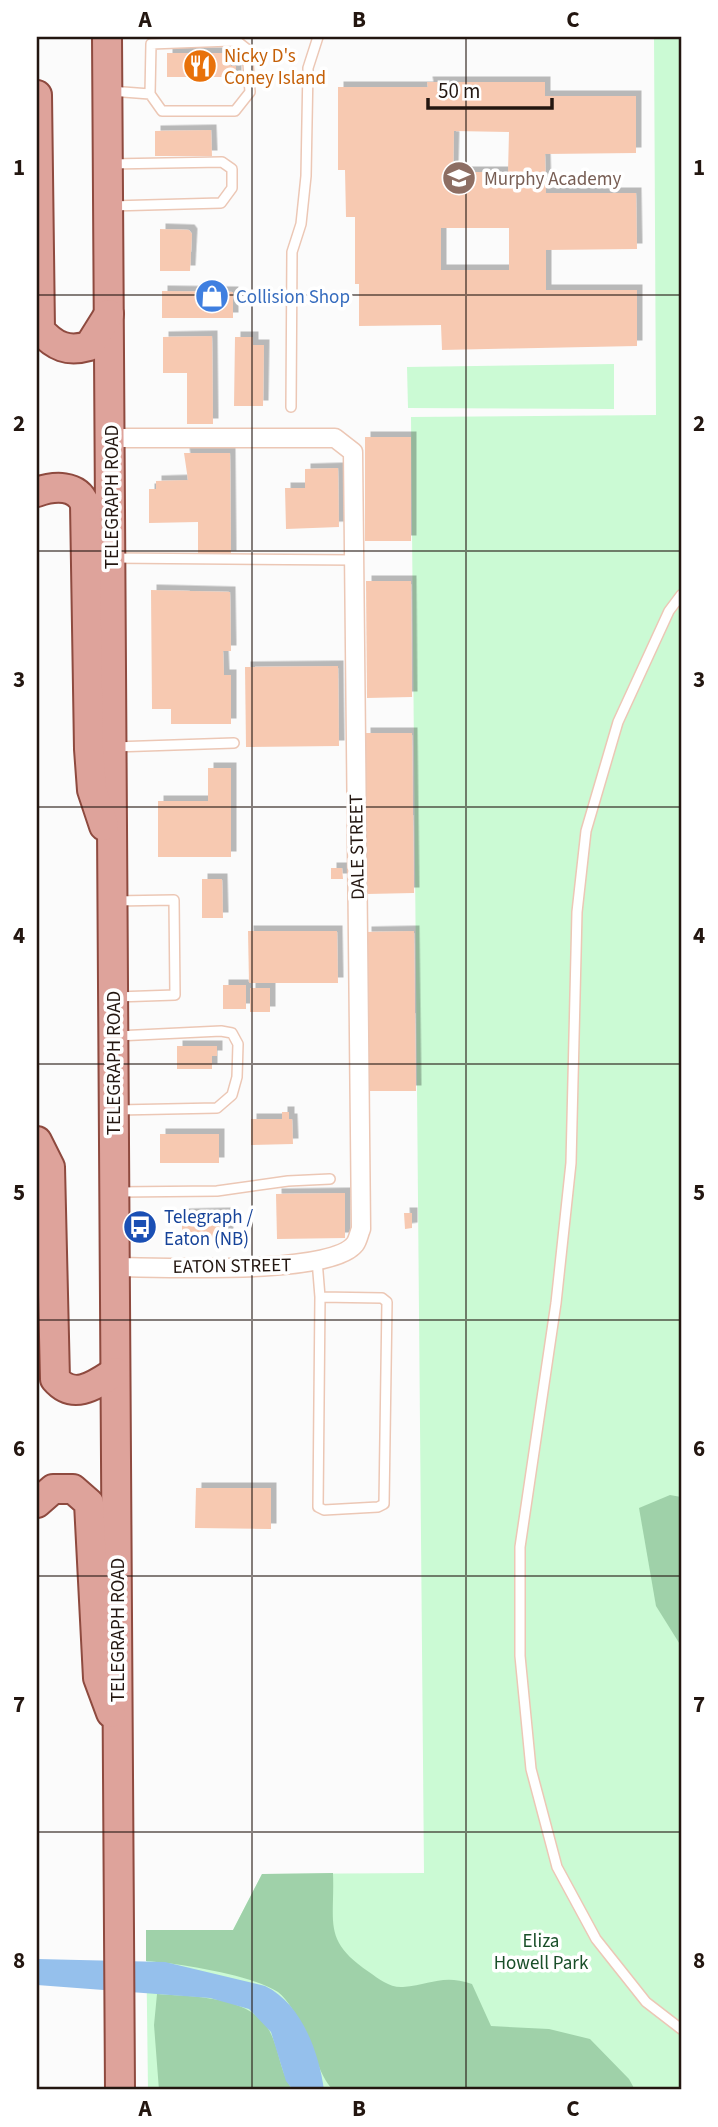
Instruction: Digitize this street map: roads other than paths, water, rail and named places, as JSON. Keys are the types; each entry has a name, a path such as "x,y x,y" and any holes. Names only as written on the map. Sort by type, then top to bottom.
{"main road":[{"name":"TELEGRAPH ROAD","path":"107,37 120,2090"},
{"path":"37,95 40,330 50,341 64,349 79,349 89,346 109,314"},
{"path":"37,492 61,487 76,491 85,504 92,790 112,852"},
{"path":"37,1140 50,1167 55,1379 63,1388 76,1391 91,1388 116,1372"},
{"path":"37,1503 54,1489 73,1489 89,1503 98,1678 118,1732"}],"street":[{"name":"DALE STREET","path":"111,439 335,438 345,443 353,452 361,1229 355,1245 347,1250"},
{"name":"EATON STREET","path":"114,1267 267,1266 317,1260 347,1250"}],"lane":[{"path":"290,407 292,252 301,224 306,176 308,68 318,37"},
{"path":"151,40 238,41 247,49 250,92 235,111 162,111 150,94 151,40"},
{"path":"108,91 150,94"},
{"path":"108,164 228,164 232,169 232,188 227,199 221,203 109,206"},
{"path":"111,558 353,560"},
{"path":"681,595 669,611 618,722 586,831 577,912 571,1163 556,1303 520,1546 520,1656 531,1769 557,1867 596,1939 646,2001 681,2029"},
{"path":"112,747 234,743"},
{"path":"113,901 174,900 175,982 175,995 113,997"},
{"path":"113,1036 221,1031 232,1033 238,1044 237,1077 232,1096 217,1108 113,1111"},
{"path":"113,1192 217,1191 288,1181 330,1180"},
{"path":"317,1260 320,1297 318,1507 324,1510 378,1507 384,1504 388,1425 387,1302 382,1298 320,1297"}],"water":[{"path":"37,1959 165,1962 265,1986 289,2004 306,2030 318,2060 324,2090 293,2090 286,2081 271,2032 249,2009 210,1998 37,1985"}],"place":[{"name":"Nicky D's Coney Island","path":"200,66"},
{"name":"Murphy Academy","path":"459,178"},
{"name":"Collision Shop","path":"212,296"},
{"name":"Telegraph / Eaton (NB)","path":"140,1227"}],"park label":[{"name":"Eliza Howell Park","path":"541,1951"}]}
